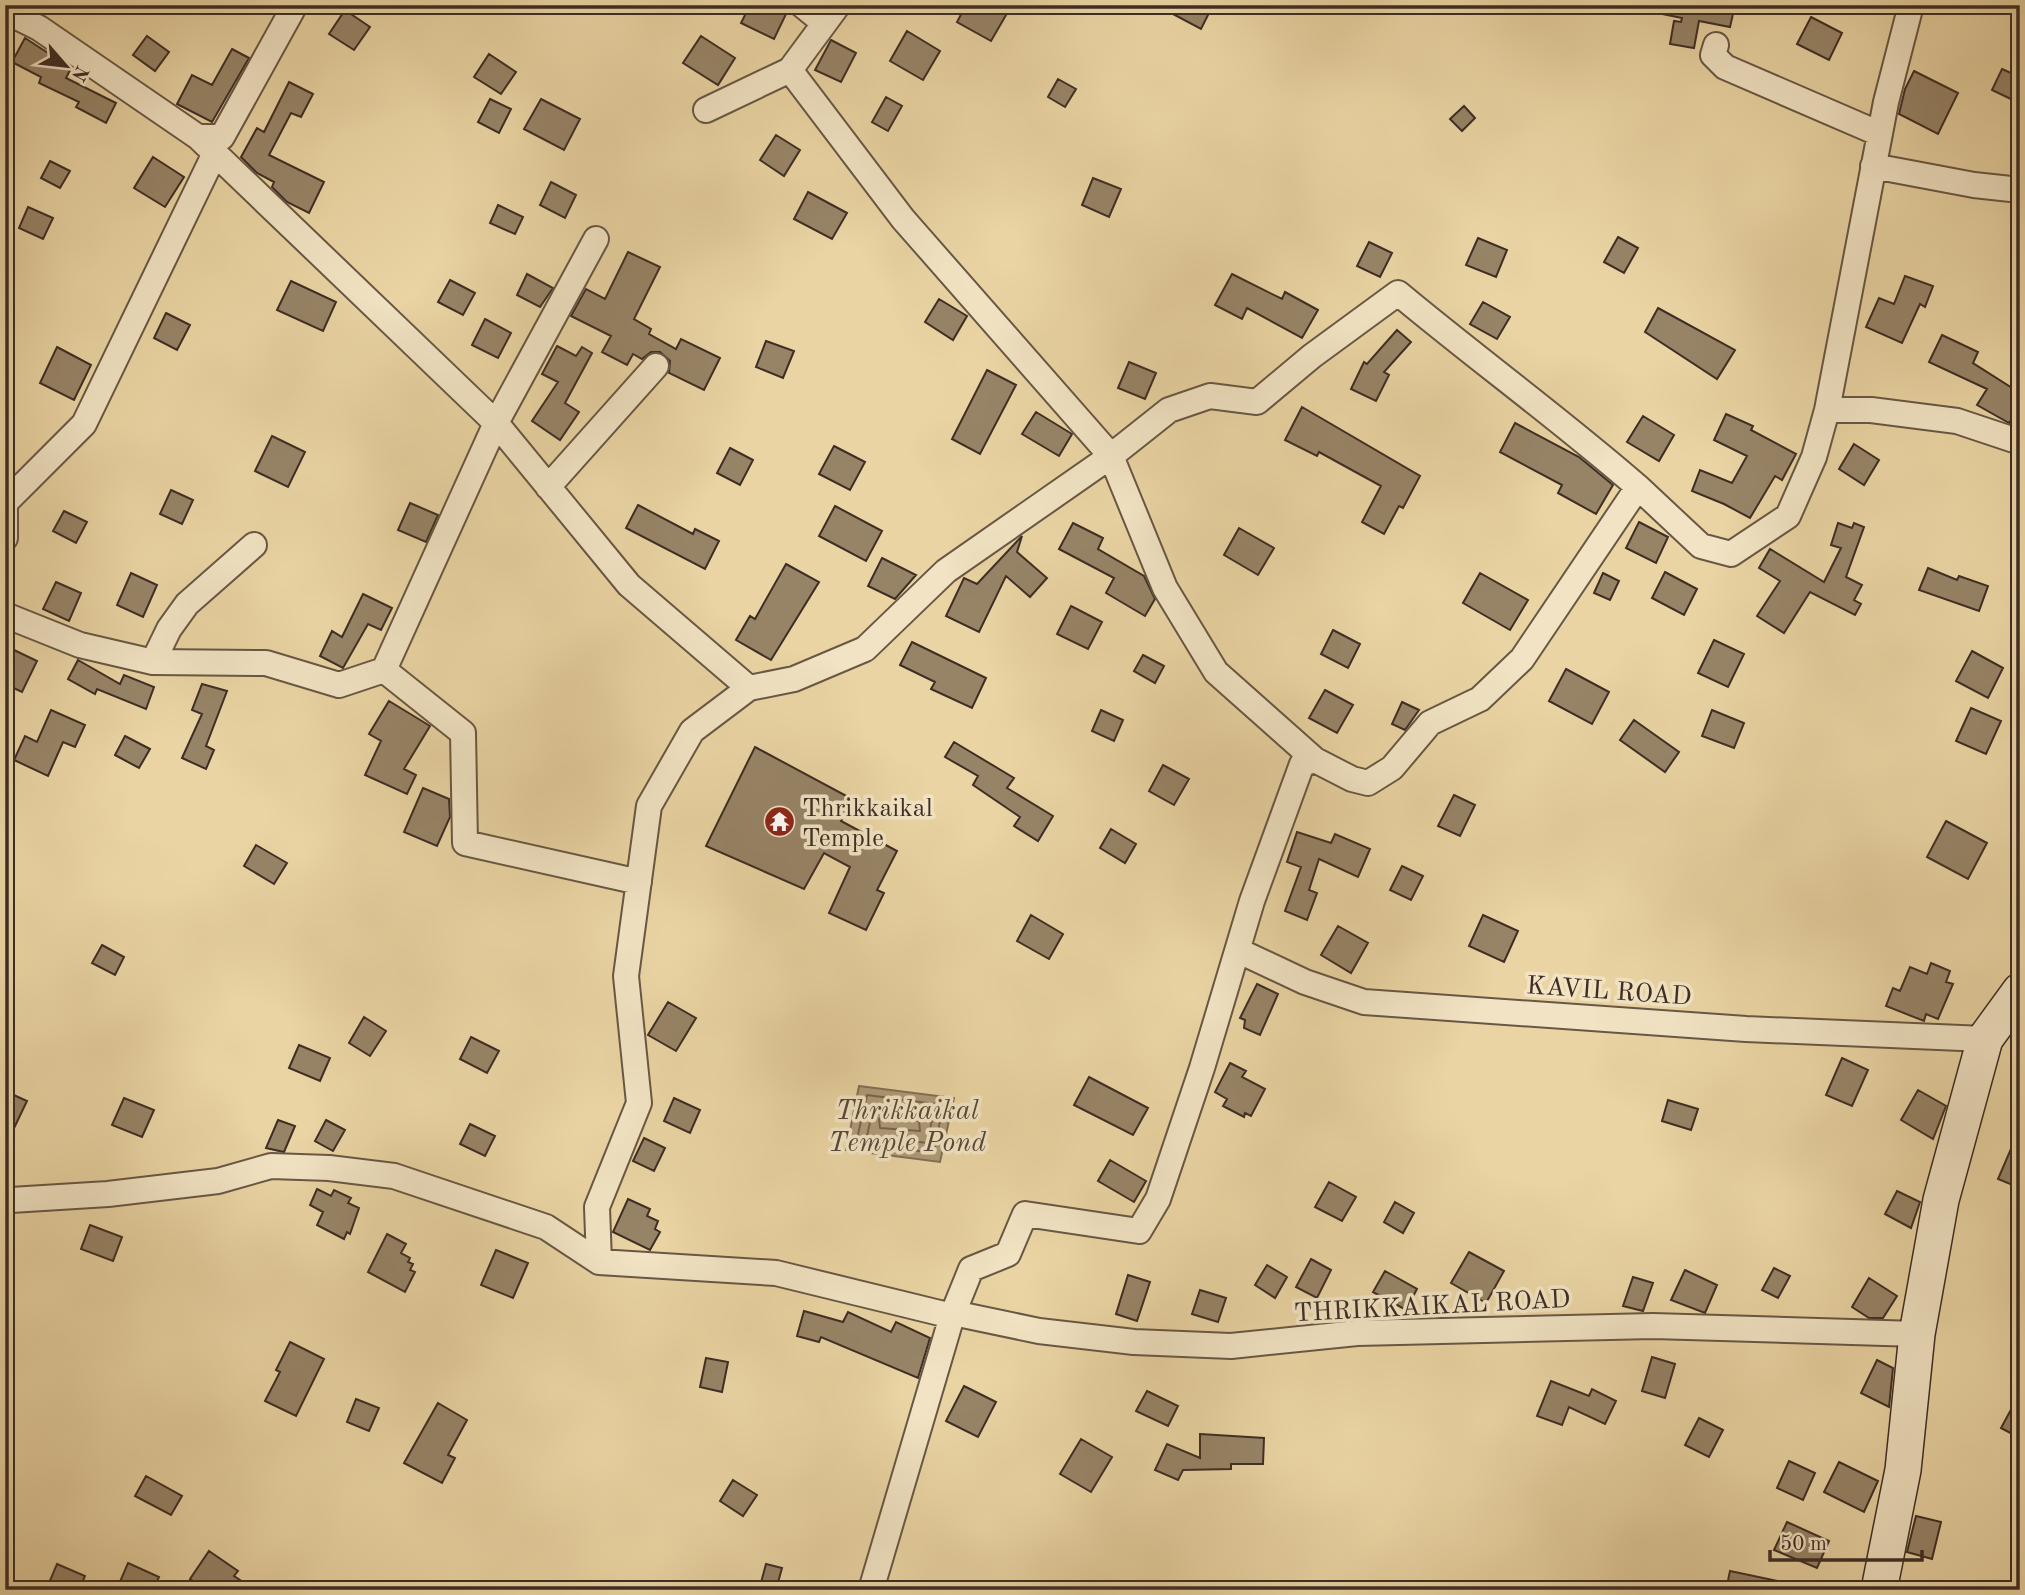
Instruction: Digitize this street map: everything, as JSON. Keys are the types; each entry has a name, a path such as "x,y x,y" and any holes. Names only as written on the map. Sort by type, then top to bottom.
{"main road":[{"path":"1879,1590 1903,1470 1917,1334 1941,1200 1985,1039 2020,991"}],"street":[{"path":"5,538 6,501 83,425 207,145 222,137 295,5"},
{"path":"706,110 790,70 831,14 802,5"},
{"path":"599,1262 597,1207 639,1103 626,976 649,806 692,732 749,688 794,679 865,649 946,571 1111,456 1169,410 1210,396 1257,402 1312,356 1398,293 1485,366 1571,429 1701,546 1731,554 1788,516 1814,457 1827,410 1873,166 1911,5"},
{"path":"5,11 39,28 207,145 496,423 629,585 749,688"},
{"path":"1716,45 1713,55 1725,67 1880,134"},
{"path":"790,70 903,219 1111,456 1165,588 1216,672 1315,760 1352,779 1368,783 1392,768 1430,723 1480,699 1522,659 1638,487"},
{"path":"1873,166 1974,186 2020,190"},
{"path":"5,615 80,645 153,662 266,663 339,685 384,670 496,423 596,239"},
{"path":"548,487 656,366"},
{"path":"1827,410 1871,410 1957,421 2020,442"},
{"path":"153,662 169,629 187,604 254,545"},
{"path":"384,670 463,733 465,843 639,882"},
{"path":"871,1590 952,1316 971,1269 1008,1254 1026,1214 1139,1231 1158,1199 1239,951 1252,901 1302,764 1315,760"},
{"name":"KAVIL ROAD","path":"1239,951 1305,982 1364,1002 1746,1029 1985,1039"},
{"path":"5,1197 11,1200 108,1194 218,1181 271,1166 329,1168 394,1176 546,1227 599,1262"},
{"name":"THRIKKAIKAL ROAD","path":"599,1262 776,1273 952,1316 958,1314 1039,1331 1135,1342 1231,1346 1357,1333 1639,1326 1917,1334"}],"water":[{"name":"Thrikkaikal Temple Pond","path":"859,1086 954,1098 940,1162 846,1150"}],"building":[{"path":"750,5 774,5 787,12 774,39 741,23"},
{"path":"966,5 989,5 1006,15 991,41 957,22"},
{"path":"1156,5 1213,5 1201,29"},
{"path":"1658,5 1735,5 1730,27 1699,21 1694,48 1670,44 1674,21 1681,22 1682,18 1657,13"},
{"path":"345,10 370,27 354,50 329,34"},
{"path":"1811,17 1842,33 1829,60 1797,44"},
{"path":"907,31 940,51 923,80 890,61"},
{"path":"147,36 169,52 155,71 133,55"},
{"path":"701,36 735,58 718,85 683,63"},
{"path":"25,38 71,68 66,78 116,103 106,123 76,107 79,102 39,83 41,77 12,62"},
{"path":"831,40 856,53 841,82 815,70"},
{"path":"232,49 249,58 212,122 177,104 192,75 212,85"},
{"path":"489,54 516,72 501,94 474,77"},
{"path":"2002,69 2020,77 2013,100 1992,90"},
{"path":"1914,71 1958,93 1938,134 1899,114 1905,89"},
{"path":"1058,79 1076,89 1065,107 1048,97"},
{"path":"289,82 313,94 301,117 291,113 269,155 324,182 309,213 287,202 272,187 274,182 257,173 241,157 257,128 264,132"},
{"path":"886,97 902,106 888,131 872,122"},
{"path":"490,99 511,109 499,133 478,122"},
{"path":"541,99 580,119 564,150 524,129"},
{"path":"1464,106 1475,118 1462,131 1450,119"},
{"path":"776,135 800,150 784,176 760,160"},
{"path":"153,157 184,177 165,207 134,188"},
{"path":"50,161 70,171 60,188 41,178"},
{"path":"1093,178 1121,189 1109,217 1082,205"},
{"path":"551,182 576,195 565,218 540,205"},
{"path":"808,192 847,213 832,239 794,219"},
{"path":"498,205 523,217 515,234 490,223"},
{"path":"28,207 53,218 43,239 19,228"},
{"path":"1618,237 1638,248 1624,273 1604,262"},
{"path":"1478,238 1507,250 1496,277 1466,265"},
{"path":"1369,242 1392,253 1380,277 1357,266"},
{"path":"628,252 660,267 634,319 651,329 649,334 676,349 681,339 720,358 704,390 669,373 670,361 660,352 651,352 642,359 633,354 627,365 602,352 611,336 571,316 586,289 605,299"},
{"path":"527,274 553,288 540,307 517,295"},
{"path":"1232,274 1282,299 1285,292 1318,310 1302,338 1247,308 1242,319 1215,305"},
{"path":"1905,276 1933,286 1925,307 1920,304 1902,343 1866,327 1879,298 1894,304"},
{"path":"450,280 475,293 463,315 438,302"},
{"path":"291,281 336,302 323,331 277,310"},
{"path":"939,299 967,316 953,340 925,322"},
{"path":"1483,302 1510,317 1497,339 1470,324"},
{"path":"1658,308 1735,350 1717,379 1645,332"},
{"path":"166,313 190,325 177,350 154,338"},
{"path":"485,319 511,333 498,358 472,345"},
{"path":"1397,330 1411,342 1384,372 1389,375 1376,401 1351,389 1364,362 1367,364"},
{"path":"1942,335 1978,352 1973,363 2020,393 2020,407 2009,423 1977,405 1987,389 1929,362"},
{"path":"766,341 794,351 783,378 756,367"},
{"path":"557,346 576,356 582,347 592,353 565,403 579,412 560,440 532,421 558,382 542,374"},
{"path":"57,347 91,365 74,400 40,383"},
{"path":"1129,362 1156,373 1145,399 1118,388"},
{"path":"987,370 1016,385 980,454 952,439"},
{"path":"1302,407 1420,476 1403,508 1399,506 1384,534 1362,522 1381,486 1319,452 1317,456 1285,440"},
{"path":"1036,412 1072,434 1059,456 1022,434"},
{"path":"1726,414 1753,426 1751,430 1796,454 1782,480 1775,476 1750,518 1692,491 1700,470 1732,483 1747,456 1714,440"},
{"path":"1643,416 1674,435 1659,461 1627,442"},
{"path":"1515,423 1579,457 1613,485 1596,514 1558,493 1562,485 1500,452"},
{"path":"272,436 305,452 288,487 255,471"},
{"path":"1854,444 1879,460 1864,485 1839,469"},
{"path":"834,446 865,462 850,490 819,474"},
{"path":"730,448 753,460 740,485 717,473"},
{"path":"171,490 193,500 182,524 160,514"},
{"path":"410,503 438,515 426,542 398,530"},
{"path":"638,505 693,534 695,529 719,541 705,569 626,528"},
{"path":"835,506 882,531 866,561 819,536"},
{"path":"64,511 87,522 76,543 53,531"},
{"path":"1639,522 1668,537 1656,563 1626,548"},
{"path":"1073,523 1103,538 1098,549 1144,576 1155,599 1145,616 1106,593 1114,578 1059,549"},
{"path":"1838,523 1852,528 1854,523 1864,527 1846,577 1862,585 1854,600 1861,604 1855,615 1810,592 1784,633 1757,616 1780,581 1759,568 1770,549 1824,582 1841,548 1831,545"},
{"path":"1239,528 1274,548 1258,575 1224,555"},
{"path":"1022,536 1017,552 1047,578 1030,597 1006,576 979,632 946,616 964,578 977,584"},
{"path":"882,558 916,575 895,599 868,586"},
{"path":"786,564 819,582 771,660 736,640 750,616 755,619"},
{"path":"1928,568 1957,580 1959,576 1988,586 1979,611 1919,590"},
{"path":"1665,572 1697,589 1684,615 1652,598"},
{"path":"131,573 157,585 143,617 117,605"},
{"path":"1480,573 1528,600 1510,630 1463,603"},
{"path":"1603,573 1619,581 1610,600 1594,593"},
{"path":"56,582 81,593 69,621 43,609"},
{"path":"363,594 392,608 381,630 368,624 343,668 320,656 332,631 342,637"},
{"path":"1071,606 1102,622 1088,649 1057,634"},
{"path":"1333,630 1360,644 1348,668 1321,654"},
{"path":"1714,640 1744,654 1728,687 1698,673"},
{"path":"912,642 986,678 972,708 931,689 935,682 900,665"},
{"path":"12,649 37,661 22,692 5,684 5,663"},
{"path":"1972,651 2003,668 1988,698 1956,681"},
{"path":"1143,655 1164,666 1155,683 1134,671"},
{"path":"78,660 120,684 124,675 154,687 146,709 97,689 95,694 68,679"},
{"path":"1566,669 1609,692 1592,724 1549,701"},
{"path":"202,684 227,691 206,746 214,750 206,769 182,758 202,714 192,710"},
{"path":"1325,690 1353,705 1337,733 1309,718"},
{"path":"389,701 430,726 404,769 416,775 407,794 365,775 381,741 369,734"},
{"path":"1402,702 1419,710 1405,730 1392,724"},
{"path":"1971,708 2001,721 1986,754 1956,741"},
{"path":"51,710 85,725 75,747 63,742 48,776 14,760 25,736 37,742"},
{"path":"1101,710 1123,720 1114,741 1092,731"},
{"path":"1712,710 1744,723 1734,748 1702,736"},
{"path":"1634,720 1679,752 1665,772 1620,740"},
{"path":"125,736 150,749 139,768 115,755"},
{"path":"954,742 1014,778 1007,788 1053,816 1038,841 1014,826 1020,817 973,785 978,776 945,757"},
{"name":"Thrikkaikal Temple","path":"755,747 852,799 841,821 897,851 877,890 884,893 866,930 829,913 850,867 824,853 804,889 706,846"},
{"path":"1163,765 1189,779 1174,805 1149,791"},
{"path":"423,788 449,799 450,817 437,846 404,832"},
{"path":"1454,795 1475,805 1460,836 1438,826"},
{"path":"1946,821 1987,843 1968,879 1927,857"},
{"path":"1111,829 1136,844 1125,863 1100,848"},
{"path":"1297,832 1331,843 1335,834 1370,849 1358,877 1319,859 1309,890 1317,893 1307,920 1285,911 1301,867 1287,862"},
{"path":"256,845 287,863 274,884 244,866"},
{"path":"1402,866 1423,876 1411,900 1390,890"},
{"path":"1031,915 1063,934 1049,959 1017,941"},
{"path":"1483,915 1518,931 1504,962 1469,946"},
{"path":"1338,926 1368,943 1351,973 1321,955"},
{"path":"102,945 124,957 115,975 92,963"},
{"path":"1931,963 1950,971 1946,982 1953,984 1938,1019 1926,1014 1924,1021 1886,1006 1893,988 1900,991 1910,967 1927,974"},
{"path":"1257,984 1278,994 1260,1035 1244,1028 1245,1020 1240,1018"},
{"path":"668,1002 696,1018 676,1051 648,1035"},
{"path":"364,1017 386,1031 370,1056 349,1043"},
{"path":"471,1037 499,1051 487,1073 460,1059"},
{"path":"299,1045 330,1058 320,1081 289,1068"},
{"path":"1842,1058 1868,1070 1852,1106 1826,1095"},
{"path":"1230,1063 1246,1071 1242,1077 1265,1089 1251,1116 1245,1113 1244,1117 1223,1106 1227,1099 1215,1092"},
{"path":"1089,1077 1148,1108 1133,1135 1074,1105"},
{"path":"1918,1090 1946,1106 1933,1139 1901,1120"},
{"path":"5,1091 27,1101 5,1147"},
{"path":"124,1098 154,1110 142,1137 112,1125"},
{"path":"674,1098 700,1110 690,1133 664,1121"},
{"path":"1668,1100 1698,1109 1691,1130 1662,1121"},
{"path":"278,1120 295,1126 284,1152 266,1148"},
{"path":"326,1120 345,1130 333,1151 315,1141"},
{"path":"470,1124 495,1136 485,1156 460,1144"},
{"path":"2020,1128 2020,1188 1998,1179"},
{"path":"644,1138 665,1148 654,1171 633,1161"},
{"path":"1110,1160 1146,1181 1134,1202 1098,1181"},
{"path":"1329,1182 1356,1197 1342,1221 1315,1207"},
{"path":"317,1189 331,1196 334,1190 351,1198 348,1203 359,1208 350,1234 347,1232 344,1239 317,1225 323,1212 310,1205"},
{"path":"1897,1191 1920,1202 1911,1228 1885,1214"},
{"path":"628,1199 650,1209 647,1216 658,1221 655,1229 660,1232 650,1250 613,1232"},
{"path":"1395,1202 1414,1213 1403,1233 1384,1222"},
{"path":"90,1225 122,1237 113,1261 81,1249"},
{"path":"387,1234 406,1244 401,1253 410,1258 408,1262 413,1264 410,1270 415,1272 405,1292 368,1272"},
{"path":"496,1250 528,1263 513,1298 481,1285"},
{"path":"1469,1252 1504,1271 1486,1303 1451,1283"},
{"path":"1311,1259 1331,1270 1317,1298 1296,1287"},
{"path":"1267,1265 1287,1277 1275,1298 1255,1285"},
{"path":"1774,1268 1790,1276 1778,1298 1762,1290"},
{"path":"1685,1270 1717,1285 1705,1313 1671,1300"},
{"path":"1385,1271 1417,1289 1406,1310 1373,1292"},
{"path":"1128,1275 1150,1282 1137,1321 1116,1314"},
{"path":"1633,1277 1653,1283 1643,1311 1623,1306"},
{"path":"1869,1278 1897,1296 1883,1318 1869,1318 1852,1307"},
{"path":"1200,1290 1226,1298 1218,1322 1192,1314"},
{"path":"804,1311 843,1322 848,1312 891,1332 896,1322 930,1338 918,1378 821,1337 819,1342 797,1336"},
{"path":"290,1342 324,1359 296,1416 265,1401 280,1372 276,1370"},
{"path":"1652,1357 1675,1364 1665,1398 1642,1391"},
{"path":"706,1358 728,1362 722,1392 700,1387"},
{"path":"1877,1360 1893,1368 1889,1407 1861,1393"},
{"path":"1551,1381 1589,1396 1592,1389 1616,1401 1605,1424 1569,1407 1562,1425 1537,1416"},
{"path":"964,1386 996,1402 978,1437 946,1421"},
{"path":"1147,1391 1178,1406 1168,1426 1136,1411"},
{"path":"2020,1393 2020,1438 2001,1428"},
{"path":"356,1399 379,1408 369,1431 347,1422"},
{"path":"438,1403 467,1420 448,1455 455,1458 442,1483 404,1463"},
{"path":"1699,1418 1723,1430 1709,1457 1685,1445"},
{"path":"1200,1434 1264,1438 1263,1464 1231,1464 1231,1469 1183,1470 1178,1480 1155,1470 1167,1444 1200,1458"},
{"path":"1081,1439 1112,1457 1091,1492 1060,1474"},
{"path":"1789,1461 1815,1473 1803,1500 1777,1488"},
{"path":"1839,1462 1878,1481 1864,1512 1824,1492"},
{"path":"146,1476 182,1496 171,1515 135,1496"},
{"path":"733,1480 757,1495 743,1516 720,1501"},
{"path":"1916,1516 1941,1522 1932,1559 1907,1552"},
{"path":"1787,1522 1829,1541 1817,1568 1774,1550"},
{"path":"209,1551 238,1571 234,1576 255,1590 206,1590 190,1579"},
{"path":"128,1563 159,1577 153,1590 132,1590 119,1584"},
{"path":"57,1564 85,1576 79,1590 46,1590"},
{"path":"766,1564 782,1568 776,1590 759,1590"},
{"path":"1730,1571 1782,1582 1782,1590 1726,1590"}],"place":[{"name":"Thrikkaikal Temple","path":"779,822"}]}
